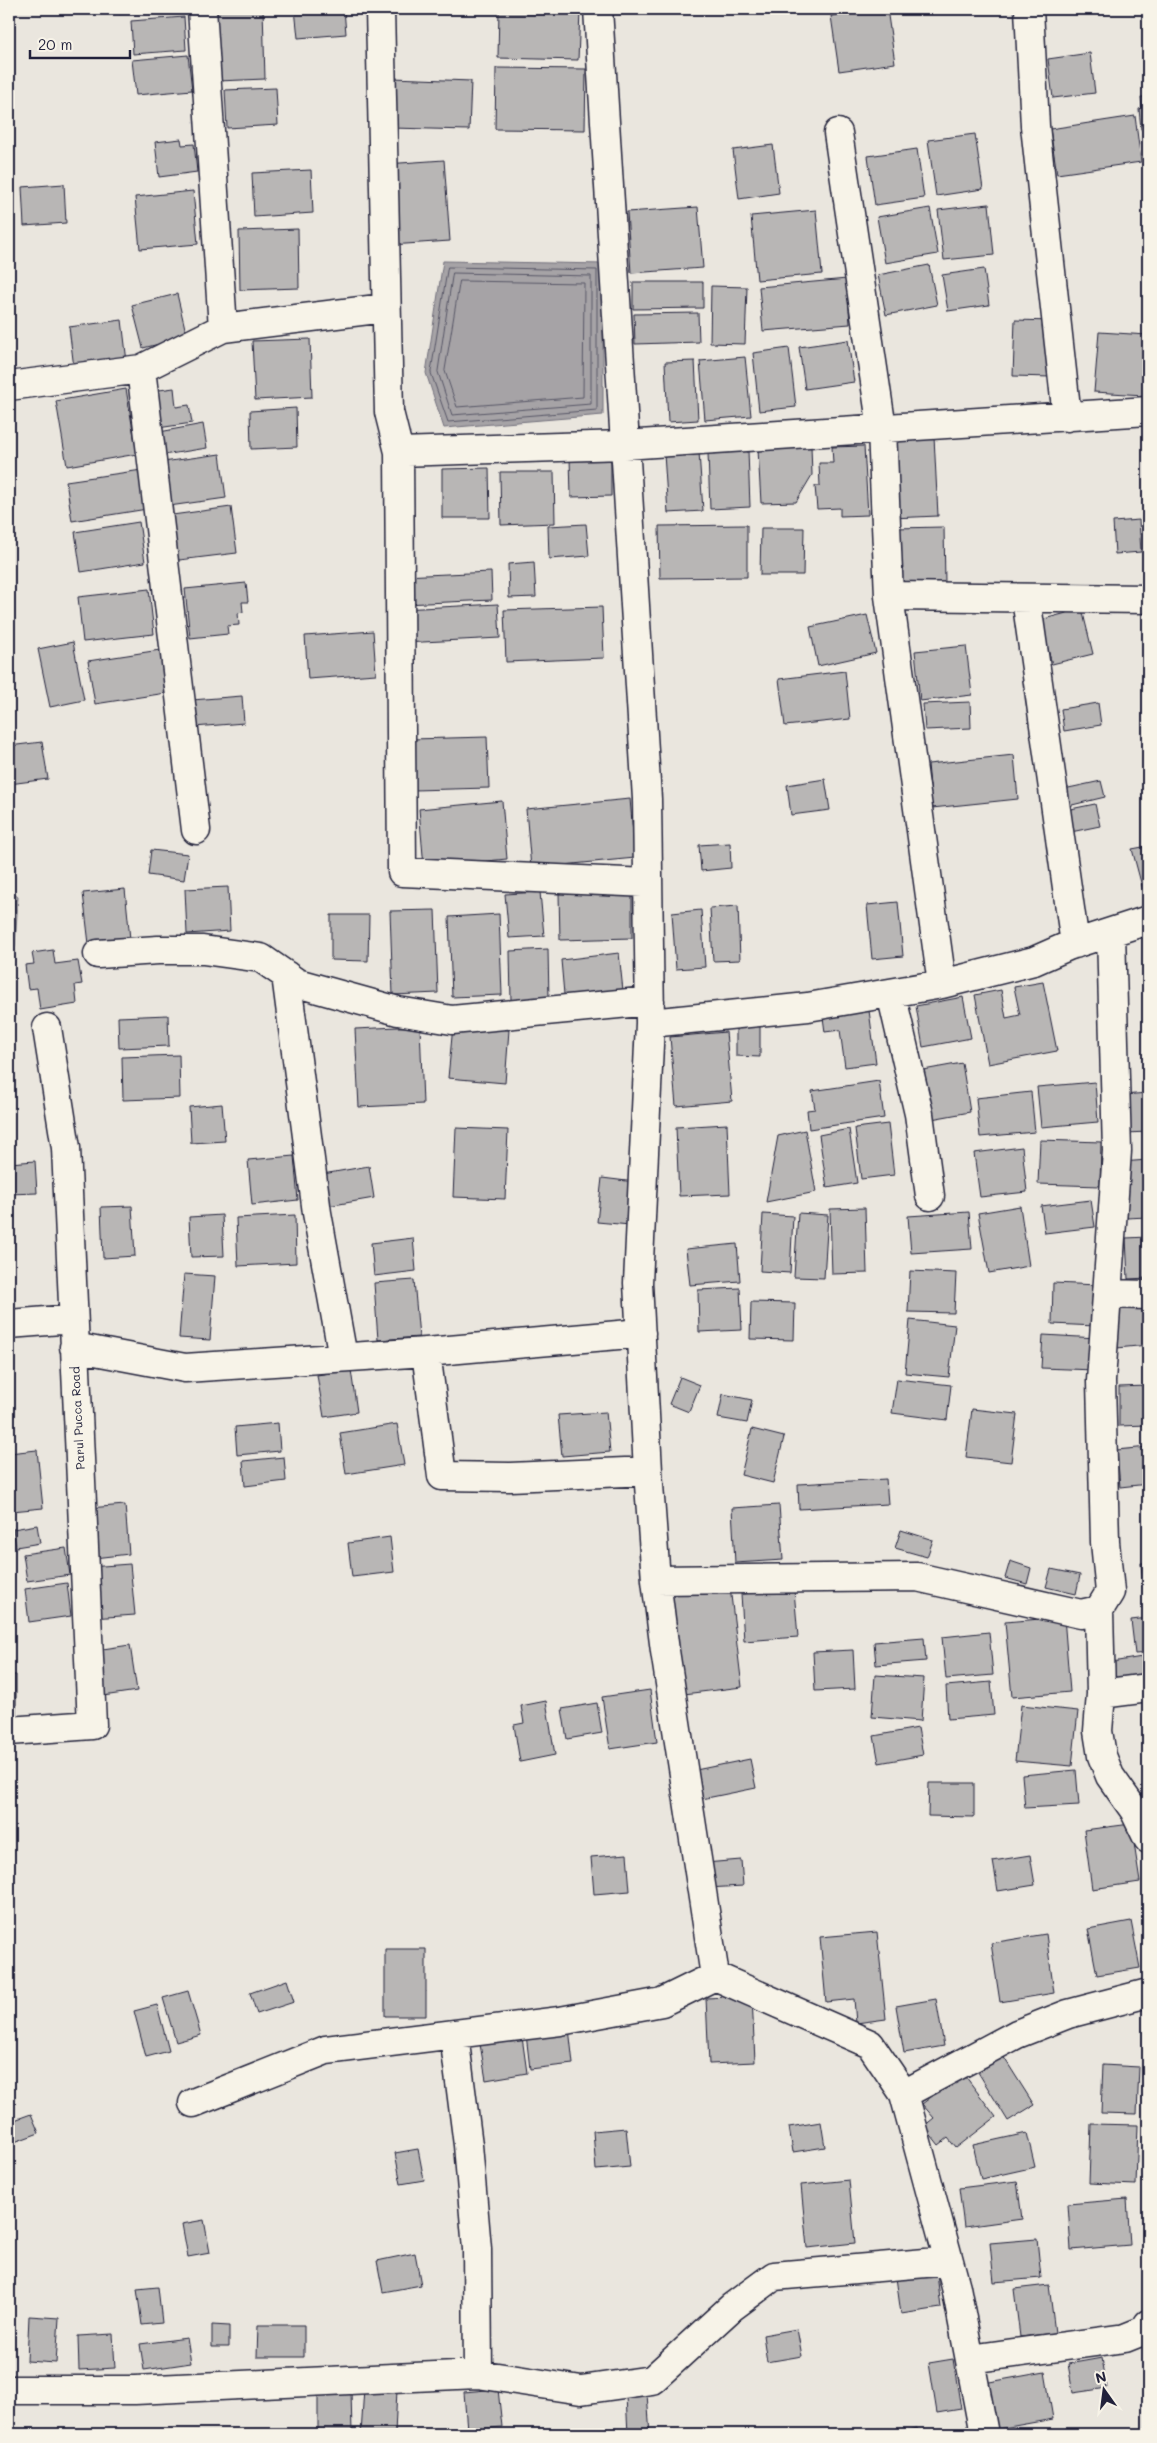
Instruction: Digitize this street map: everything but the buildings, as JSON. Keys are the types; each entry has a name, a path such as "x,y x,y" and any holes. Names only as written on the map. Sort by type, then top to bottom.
{"street":[{"path":"202,9 223,328"},
{"path":"380,9 385,308 389,412 398,452 402,872 648,882"},
{"path":"598,9 647,799 650,1012 638,1283 648,1471 656,1580 665,1651 715,1976"},
{"path":"1029,9 1035,126 1067,417"},
{"path":"838,133 882,429 890,596 942,984"},
{"path":"9,386 140,369 223,328 385,308"},
{"path":"140,369 196,830"},
{"path":"398,452 624,445 1148,411"},
{"path":"890,596 1148,599"},
{"path":"1026,598 1075,944"},
{"path":"98,954 158,950 203,950 261,958 297,983 398,1011 452,1020 808,1007 942,984 1034,961 1075,944 1148,920"},
{"path":"1111,933 1117,1151 1101,1381 1105,1542 1110,1592 1099,1610 1100,1694 1098,1731 1102,1756 1110,1776 1134,1810 1148,1839"},
{"path":"286,975 317,1213 343,1357"},
{"path":"891,992 919,1114 930,1196"},
{"name":"Parul Pucca Road","path":"9,1731 92,1725 66,1148 47,1028"},
{"path":"1107,1294 1148,1294"},
{"path":"9,1324 73,1319"},
{"path":"74,1347 185,1368 426,1352 641,1333"},
{"path":"426,1352 442,1476 510,1477 648,1471"},
{"path":"656,1580 917,1577 1081,1614 1099,1610"},
{"path":"1100,1694 1148,1688"},
{"path":"193,2103 326,2050 560,2022 662,2002 715,1976 870,2044 904,2094 949,2261 984,2434"},
{"path":"904,2094 1017,2034 1068,2014 1148,1993"},
{"path":"454,2035 468,2145 477,2249 478,2374"},
{"path":"9,2390 136,2390 478,2374 581,2390 652,2380 732,2307 774,2276 949,2261"},
{"path":"970,2359 1126,2338 1145,2330 1148,2324"}],"water":[{"path":"443,261 603,264 603,415 444,428 426,373"},
{"path":"9,890 18,897 15,946 9,954"}]}
